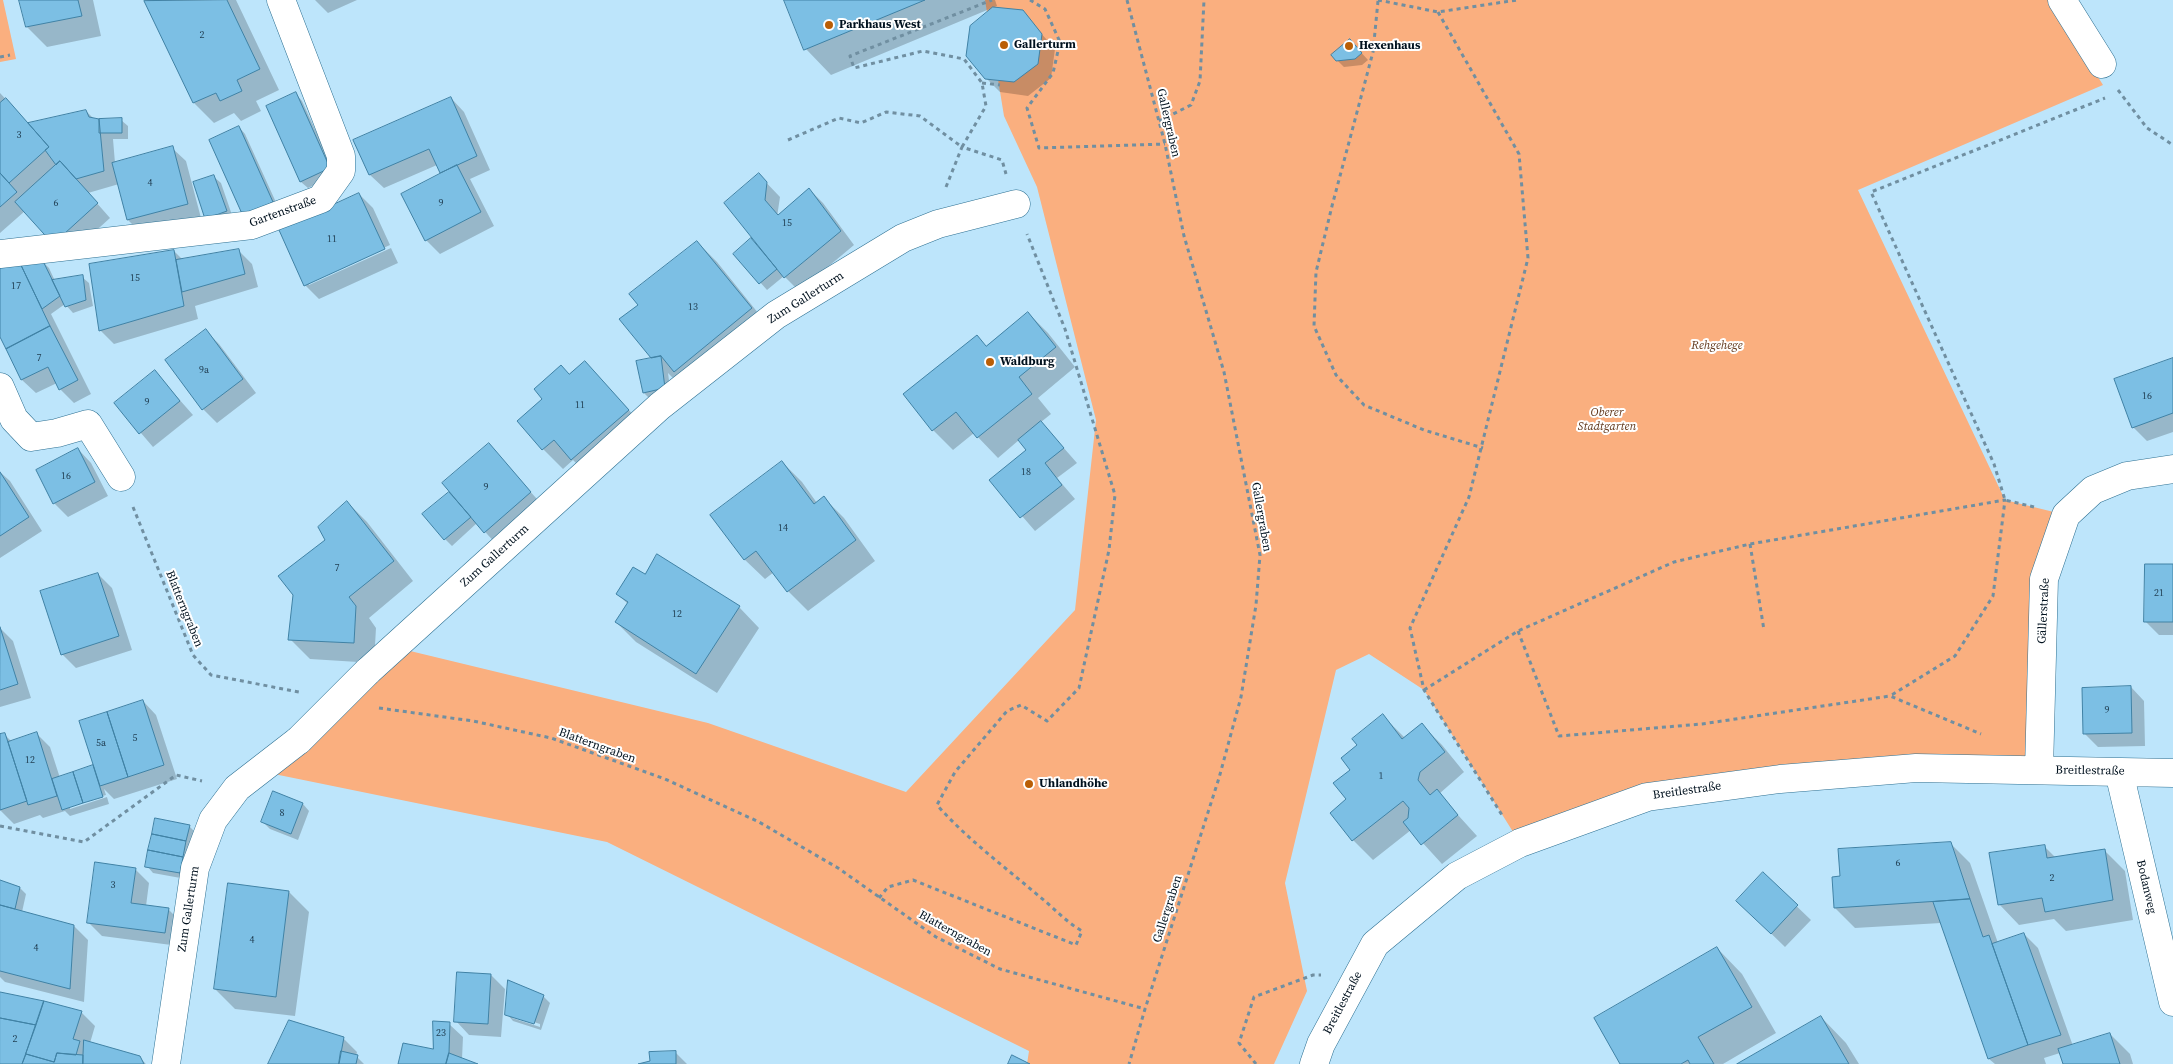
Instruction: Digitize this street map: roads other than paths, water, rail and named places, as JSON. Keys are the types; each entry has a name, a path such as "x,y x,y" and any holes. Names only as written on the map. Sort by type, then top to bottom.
{"street":[{"name":"Gartenstraße","path":"0,254 252,225 321,198 341,171 341,156 282,0"},
{"path":"2062,0 2102,64"},
{"name":"Zum Gallerturm","path":"166,1064 195,868 213,820 237,788 299,740 367,672 660,406 768,321 903,238 938,224 1016,204"},
{"path":"0,387 14,420 31,436 57,433 88,424 121,476"},
{"name":"Gällerstraße","path":"2039,770 2044,579 2066,515 2093,490 2127,476 2173,469"},
{"name":"Breitlestraße","path":"1314,1064 1321,1044 1375,944 1457,876 1520,843 1647,797 1780,779 1916,768 2173,772"},
{"name":"Bodanweg","path":"2119,772 2173,1002"}],"place":[{"name":"Parkhaus West","path":"829,25"},
{"name":"Gallerturm","path":"1004,45"},
{"name":"Hexenhaus","path":"1349,46"},
{"name":"Waldburg","path":"990,362"},
{"name":"Uhlandhöhe","path":"1029,784"}],"park label":[{"name":"Rehgehege","path":"1717,346"},
{"name":"Oberer Stadtgarten","path":"1607,420"}]}
